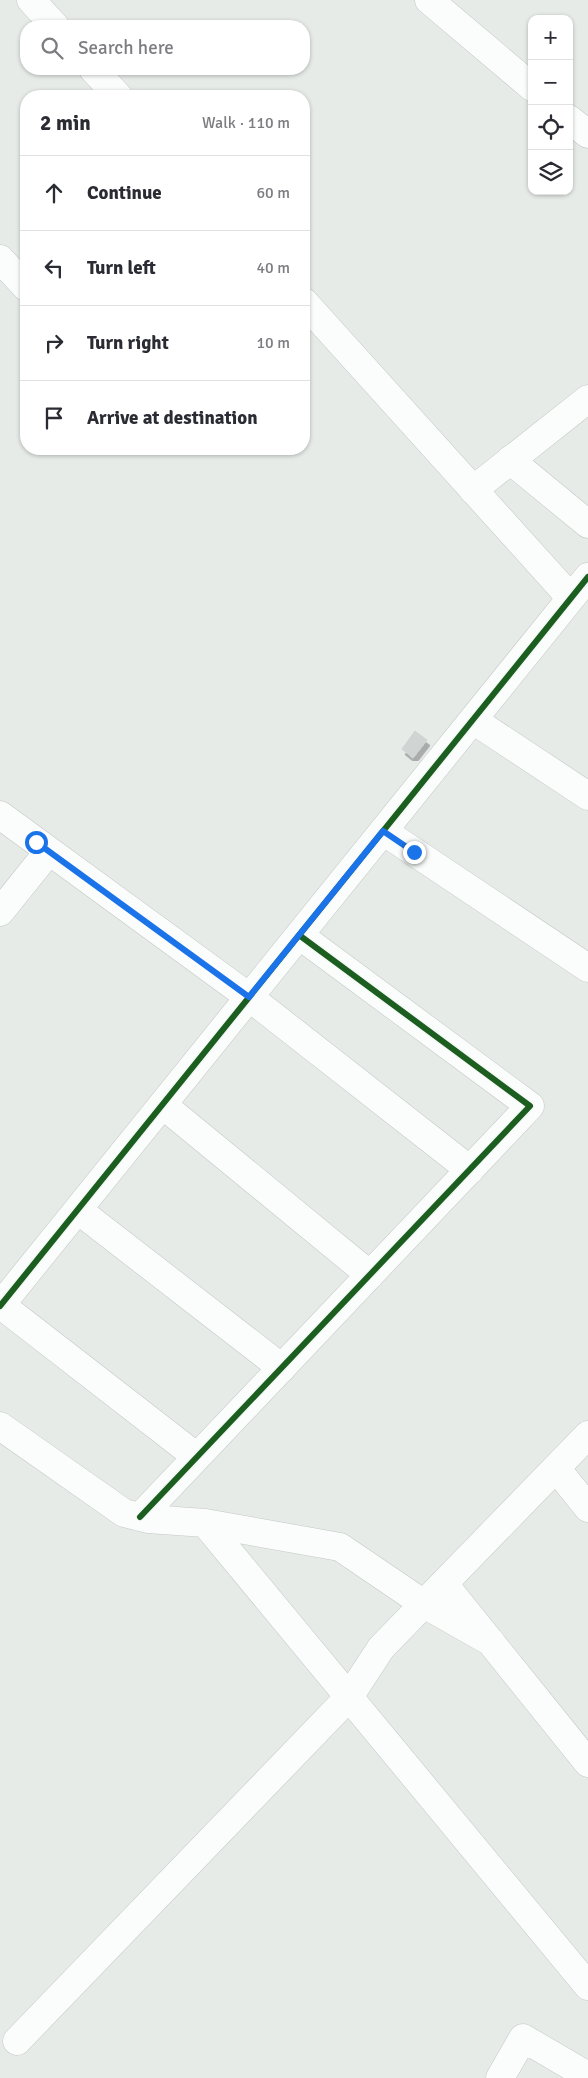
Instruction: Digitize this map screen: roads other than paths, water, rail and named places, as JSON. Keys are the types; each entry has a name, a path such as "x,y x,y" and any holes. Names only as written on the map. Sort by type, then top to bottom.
{"street":[{"path":"31,0 49,20"},
{"path":"429,0 528,84"},
{"path":"99,75 112,90"},
{"path":"573,121 588,134"},
{"path":"0,259 20,281"},
{"path":"310,309 571,598"},
{"path":"473,490 588,399"},
{"path":"510,460 588,524"},
{"path":"196,1457 0,1306 588,577"},
{"path":"473,720 588,796"},
{"path":"0,815 249,997 470,1170"},
{"path":"383,831 588,968"},
{"path":"0,912 49,851"},
{"path":"140,1517 530,1106 299,935"},
{"path":"163,1105 370,1275"},
{"path":"78,1210 282,1368"},
{"path":"0,1426 124,1512 140,1517 205,1523 340,1547 424,1604 491,1642"},
{"path":"17,2041 349,1697 382,1648 588,1435"},
{"path":"556,1468 588,1508"},
{"path":"205,1523 588,1986"},
{"path":"444,1584 588,1763"},
{"path":"500,2078 523,2038 588,2076"}]}
